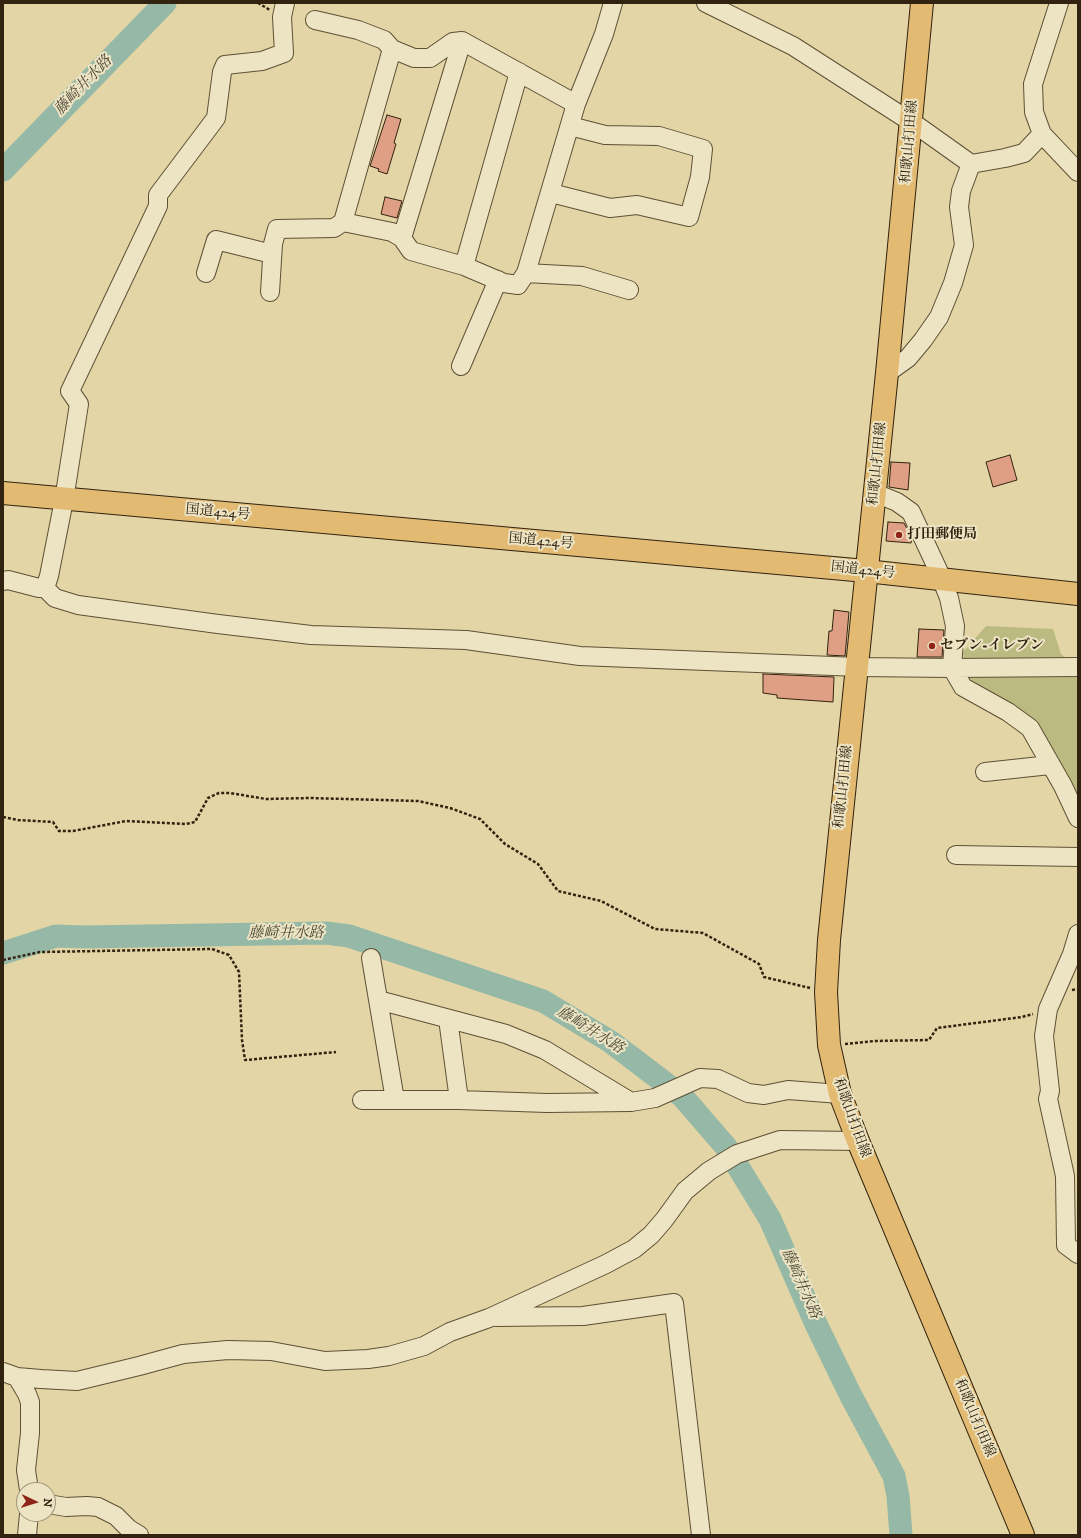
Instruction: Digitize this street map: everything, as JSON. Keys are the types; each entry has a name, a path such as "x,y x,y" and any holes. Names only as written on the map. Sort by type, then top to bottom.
{"main road":[{"name":"和歌山打田線","path":"922,3 912,122 866,571 858,667 840,824 829,940 826,992 829,1045 840,1094 858,1141 1024,1535"},
{"name":"国道424号","path":"3,493 64,500 866,571 1078,594"}],"street":[{"path":"45,588 50,576 79,404 70,391 158,206 158,195 216,118 222,72 225,65 262,61 284,53 282,17 285,3"},
{"path":"343,222 392,232 402,238 411,251 464,266 498,280 518,285 526,273 576,104 604,34 613,3"},
{"path":"706,3 793,46 912,122 971,164 1024,152 1042,134"},
{"path":"1059,3 1033,84 1034,112 1042,134 1078,172"},
{"path":"315,20 358,30 384,40 392,49 414,58 430,58 453,42 462,41 576,104"},
{"path":"402,238 462,41"},
{"path":"270,292 273,244 277,229 334,228 343,222 392,49"},
{"path":"464,266 519,72"},
{"path":"551,192 610,208 637,205 689,217 700,177 703,149 659,136 605,135 570,126"},
{"path":"887,373 908,358 923,340 939,317 953,283 964,245 959,207 960,191 971,164"},
{"path":"206,273 216,240 272,254"},
{"path":"526,273 582,276 629,290"},
{"path":"461,366 498,280"},
{"path":"874,493 897,502 911,512 942,579 949,598 955,626 952,668 963,687 1008,712 1030,728 1063,786 1078,818"},
{"path":"3,581 8,580 39,588 45,588 55,598 78,605 311,635 466,640 580,656 858,667 1078,667"},
{"path":"985,772 1050,765"},
{"path":"956,855 1078,858"},
{"path":"1078,934 1072,954 1048,1009 1044,1036 1050,1091 1048,1099 1065,1176 1066,1245 1078,1254"},
{"path":"371,958 395,1100"},
{"path":"378,1000 506,1034 545,1050 631,1102"},
{"path":"448,1019 458,1100"},
{"path":"362,1100 458,1100 548,1103 631,1102 655,1098 700,1078 718,1079 748,1093 764,1095 788,1090 840,1094"},
{"path":"10,1374 41,1380 77,1381 183,1354 228,1350 271,1351 325,1361 368,1359 388,1356 424,1346 450,1332 489,1318 606,1264 634,1249 651,1235 685,1191 709,1171 737,1154 780,1140 858,1141"},
{"path":"489,1318 583,1316 674,1303 701,1535"},
{"path":"10,1374 27,1394 30,1402 30,1433 26,1470 28,1482"},
{"path":"56,1505 66,1507 98,1507 116,1516 129,1529 138,1535"},
{"path":"27,1535 28,1522"}],"path":[{"path":"3,817 18,820 53,822 58,831 73,831 126,821 186,824 195,822 208,798 219,793 266,799 310,798 418,801 450,808 480,818 505,844 538,864 558,890 601,901 655,929 702,933 759,964 764,977 826,992"},
{"path":"3,960 40,952 212,950 229,955 239,972 242,1040 245,1060 336,1052"},
{"path":"829,1045 874,1041 929,1040 937,1028 1022,1017 1048,1009"}],"green space":[{"path":"986,626 1053,629 1061,654 1078,668 1078,799 1038,722 966,678 963,652"}],"building":[{"path":"387,115 401,119 394,143 396,144 387,174 370,166"},
{"path":"385,197 402,201 397,218 381,214"},
{"path":"1010,455 1017,480 993,487 986,462"},
{"path":"891,462 910,463 908,490 889,487"},
{"name":"打田郵便局","path":"888,522 904,523 912,538 911,543 886,541"},
{"path":"834,610 849,612 845,656 827,655 829,631 832,631"},
{"path":"919,629 944,630 942,657 917,657"},
{"path":"763,674 834,677 833,702 777,698 777,695 763,693"}],"waterway":[{"name":"藤崎井水路","path":"3,170 165,3"},
{"name":"藤崎井水路","path":"3,953 56,936 85,937 326,933 349,936 543,1001 611,1042 682,1096 726,1147 770,1219 815,1322 851,1396 894,1476 898,1496 901,1535"}],"place":[{"name":"打田郵便局","path":"899,535"},
{"name":"セブン-イレブン","path":"932,646"}]}
